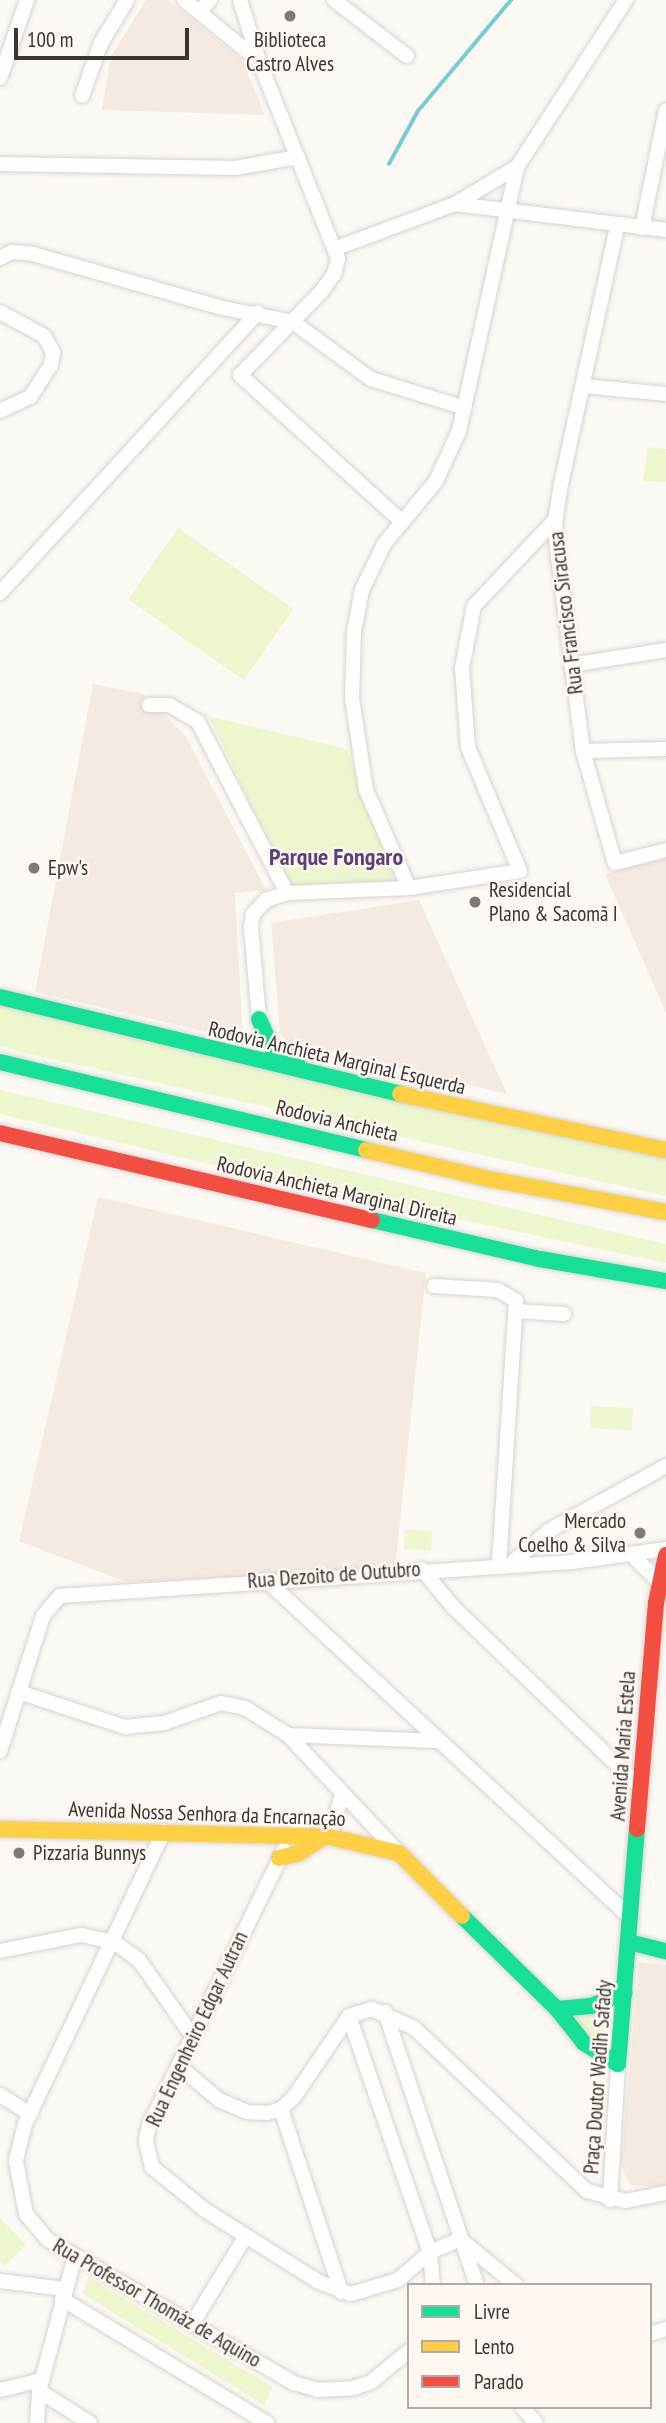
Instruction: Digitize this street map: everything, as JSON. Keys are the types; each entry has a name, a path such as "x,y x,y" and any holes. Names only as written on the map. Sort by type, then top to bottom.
{"main road":[{"name":"Rodovia Anchieta Marginal Esquerda","path":"0,997 209,1050 666,1150"},
{"path":"209,1050 246,1041 259,1019"},
{"path":"259,1019 268,1042 278,1053 351,1081"},
{"name":"Rodovia Anchieta","path":"0,1062 484,1178 666,1212"},
{"name":"Rodovia Anchieta","path":"159,1119 556,1209"},
{"name":"Rodovia Anchieta Marginal Direita","path":"0,1133 540,1259 666,1281"},
{"name":"Avenida Maria Estela","path":"629,1942 641,1788 659,1635 659,1582 666,1552"},
{"name":"Avenida Nossa Senhora da Encarnação","path":"0,1829 327,1837 371,1843 399,1853 557,2009 584,2043 618,2064"},
{"path":"279,1860 299,1853 327,1837"},
{"path":"629,1942 666,1951"},
{"name":"Praça Doutor Wadih Safady","path":"618,2064 629,1942"},
{"path":"557,2009 592,2006 625,1993"}],"street":[{"path":"0,78 27,0"},
{"path":"82,96 101,43 127,0"},
{"path":"184,0 259,61"},
{"path":"200,11 210,0"},
{"path":"240,0 259,61 334,249 337,266 331,279 293,322 240,375 402,522"},
{"path":"334,0 407,56"},
{"path":"409,888 366,790 352,699 354,632 362,590 384,544 436,481 451,454 465,408 517,167 626,0"},
{"path":"642,228 666,110"},
{"path":"0,164 235,168 298,157"},
{"path":"334,249 455,204 517,167"},
{"path":"455,204 508,214 666,230"},
{"name":"Rua Francisco Siracusa","path":"617,227 555,520 583,751 615,863 666,850"},
{"path":"0,258 21,251 223,308 258,312 293,322 371,379 465,408"},
{"path":"0,312 44,335 53,352 51,365 30,397 0,411"},
{"path":"1,590 258,312"},
{"path":"583,386 666,394"},
{"path":"259,1019 251,927 257,906 287,893 409,888 520,871 468,747 462,668 474,606 555,520"},
{"path":"571,664 666,650"},
{"path":"149,705 169,705 198,722 287,893"},
{"path":"583,751 666,749"},
{"path":"434,1286 498,1290 514,1298 505,1563"},
{"path":"515,1311 564,1314"},
{"path":"505,1563 548,1531 666,1466"},
{"name":"Rua Dezoito de Outubro","path":"19,1692 43,1616 52,1601 73,1593 505,1563 634,1557 666,1552"},
{"path":"634,1557 659,1582"},
{"path":"422,1569 453,1607 641,1788"},
{"path":"266,1580 630,1917"},
{"path":"0,1751 19,1692 125,1727 164,1723 207,1706 230,1703 258,1714 288,1735 342,1796 399,1853"},
{"path":"288,1735 438,1741"},
{"path":"327,1837 342,1796"},
{"name":"Rua Professor Thomáz de Aquino","path":"164,1831 18,2144 19,2199 37,2230 75,2256 294,2383 318,2390 371,2382 407,2353"},
{"path":"258,1835 279,1860"},
{"name":"Rua Engenheiro Edgar Autran","path":"289,1838 191,2034 179,2066 149,2125 146,2141 152,2168 165,2182 246,2236 341,2292"},
{"path":"0,1951 81,1935 114,1942 139,1961 191,2034"},
{"path":"179,2066 234,2108 256,2113 281,2109 294,2097 349,2016 365,2008 385,2012 430,2042 579,2185 610,2200"},
{"path":"385,2012 476,2283"},
{"path":"349,2016 430,2252 433,2283"},
{"name":"Praça Doutor Wadih Safady","path":"618,2064 610,2200 666,2193"},
{"path":"0,2095 30,2114"},
{"path":"281,2109 341,2292 361,2294 398,2280 430,2252 460,2239"},
{"path":"192,2324 246,2236"},
{"path":"460,2239 514,2283"},
{"path":"37,2423 41,2385 75,2256"},
{"path":"0,2281 63,2294 267,2423"},
{"path":"0,2390 41,2385 90,2423"},
{"path":"524,2409 536,2423"}],"shaded area":[{"path":"146,0 168,0 242,60 265,115 102,110 111,56"},
{"path":"93,684 143,694 185,735 266,890 235,893 243,1040 35,992"},
{"path":"666,858 666,1013 605,874"},
{"path":"419,900 507,1094 286,1040 280,1033 271,923"},
{"path":"98,1197 426,1273 395,1569 127,1582 19,1541"},
{"path":"639,1962 666,1965 666,2186 662,2187 630,2185 621,2165"}],"green space":[{"path":"648,447 666,449 666,482 643,481"},
{"path":"178,528 294,609 244,680 128,599"},
{"path":"208,716 347,749 396,880 293,890"},
{"path":"0,1005 666,1156 666,1196 16,1051 0,1045"},
{"path":"0,1090 666,1244 666,1263 297,1185 0,1114"},
{"path":"591,1406 633,1408 632,1430 590,1428"},
{"path":"405,1530 432,1531 431,1550 404,1549"},
{"path":"601,2014 605,2033 594,2043 572,2016"},
{"path":"0,2218 26,2245 5,2266 0,2260"},
{"path":"88,2277 273,2387 264,2405 83,2294"}],"waterway":[{"path":"389,164 418,111 511,0"}],"traffic: fast":[{"path":"0,997 400,1094"},
{"path":"259,1019 272,1048 297,1060"},
{"path":"0,1062 366,1150"},
{"path":"372,1220 540,1259 666,1281"},
{"path":"462,1916 557,2009 584,2043 618,2064 637,1829"},
{"path":"629,1942 666,1951"},
{"path":"557,2009 591,2006 625,1993"}],"traffic: slow":[{"path":"400,1094 666,1150"},
{"path":"366,1150 484,1178 666,1212"},
{"path":"0,1829 330,1837 399,1853 462,1916"},
{"path":"279,1858 299,1853 322,1838"}],"traffic: jam":[{"path":"0,1133 372,1220"},
{"path":"637,1829 656,1603 666,1555"}],"place":[{"name":"Biblioteca Castro Alves","path":"290,16"},
{"name":"Epw's","path":"34,868"},
{"name":"Residencial Plano & Sacomã I","path":"475,902"},
{"name":"Mercado Coelho & Silva","path":"640,1533"},
{"name":"Pizzaria Bunnys","path":"19,1853"}],"district":[{"name":"Parque Fongaro","path":"336,857"}]}
